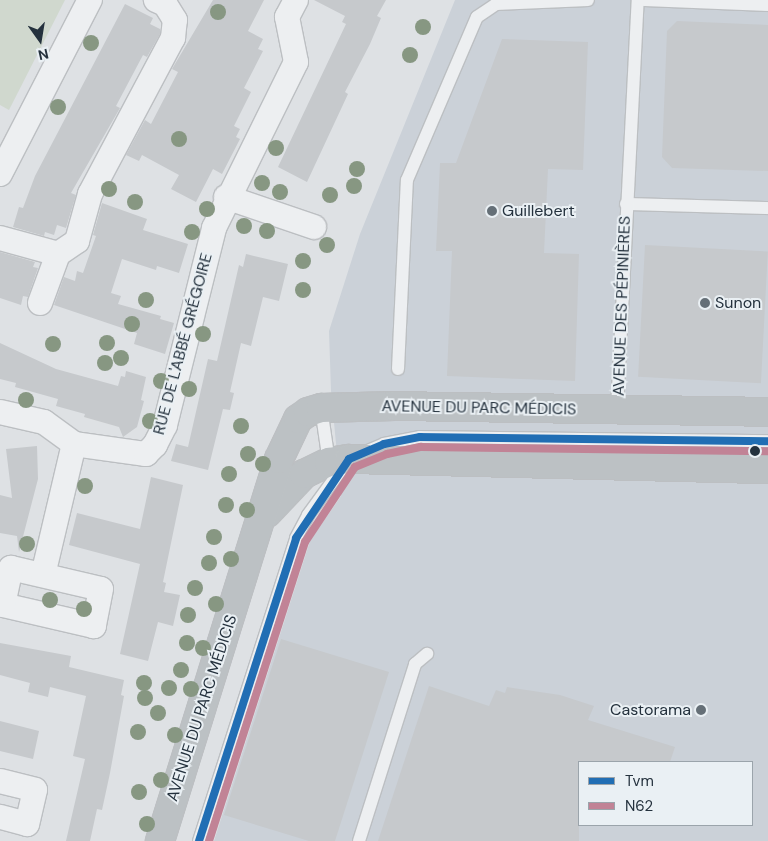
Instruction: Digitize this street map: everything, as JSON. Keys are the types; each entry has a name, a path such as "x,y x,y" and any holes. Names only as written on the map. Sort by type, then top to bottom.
{"street":[{"path":"0,174 90,0"},
{"path":"40,303 58,254 77,241 90,194 173,38 175,20 165,4 156,0"},
{"name":"RUE DE L'ABBÉ GRÉGOIRE","path":"0,412 44,422 74,444 146,454 156,446 165,425 214,228 226,197 296,62 287,17 296,0"},
{"path":"226,197 314,227"},
{"path":"0,238 58,254"},
{"name":"AVENUE DU PARC MÉDICIS","path":"160,841 263,518 269,489 287,439 298,419 321,408 617,409 768,412"},
{"path":"44,575 74,444"},
{"name":"AVENUE DU PARC MÉDICIS","path":"263,518 304,474 339,461 768,469"},
{"path":"0,782 35,790 27,824 0,817"}],"lane":[{"path":"398,370 407,180 477,18 496,4 588,0"},
{"name":"AVENUE DES PÉPINIÈRES","path":"617,409 626,204 638,0"},
{"path":"644,0 768,5"},
{"name":"AVENUE DES PÉPINIÈRES","path":"626,204 768,208"},
{"path":"321,408 339,461"},
{"path":"199,841 296,538 339,461 384,444 420,437 768,441"},
{"path":"359,841 415,664 427,654"}],"shaded area":[{"path":"0,0 65,0 9,110 0,105"},
{"path":"455,0 768,0 768,841 214,841 310,541 341,496 331,391 329,331 360,234"}],"building":[{"path":"213,0 264,0 248,31 263,39 258,49 263,51 244,88 251,92 234,126 240,129 236,137 240,139 222,174 213,169 196,202 171,189 179,175 142,155 139,161 126,155 145,120 151,124 178,72 172,69"},
{"path":"314,0 386,0 377,16 381,18 370,44 345,92 348,94 307,182 278,167 346,24 342,22 345,16"},
{"path":"125,4 153,18 150,24 160,29 160,34 147,57 143,55 116,106 120,108 71,193 76,195 66,228 57,225 54,235 45,232 44,236 13,227 19,207 23,208 35,176"},
{"path":"677,21 768,25 768,171 672,168 662,157 667,31"},
{"name":"Guillebert","path":"502,39 588,42 583,170 548,169 544,253 579,254 575,381 447,376 452,251 436,251 440,163 456,163"},
{"path":"102,203 147,219 143,230 188,244 179,273 157,266 156,270 122,259 111,293 121,296 118,304 161,316 160,319 174,323 165,354 134,344 137,333 54,305 64,277 75,281 77,271 83,273 96,236 93,235"},
{"name":"Sunon","path":"645,245 768,251 761,383 638,377"},
{"path":"0,252 35,262 33,267 38,268 28,297 23,296 21,305 0,298"},
{"path":"246,254 288,264 279,301 263,297 251,346 241,343 230,392 234,393 230,410 223,409 208,470 171,461 176,444 188,447 208,359 217,361 239,265 243,267"},
{"path":"0,343 56,369 118,386 121,376 125,377 126,371 146,377 141,400 144,401 137,427 123,437 119,427 84,417 85,414 56,406 58,399 15,387 16,383 0,379"},
{"path":"37,446 38,479 19,552 17,536 0,533 0,495 12,498 6,449"},
{"path":"151,477 183,485 163,582 166,583 164,592 180,595 173,626 158,622 148,661 120,654 140,564 69,545 77,513 140,529"},
{"path":"281,639 389,672 335,841 309,841 224,815"},
{"path":"0,643 71,656 69,667 124,680 121,695 124,696 110,773 102,810 97,809 90,841 66,841 85,759 73,756 86,696 50,687 48,697 28,692 30,683 0,675"},
{"path":"429,686 489,706 496,690 505,693 507,687 560,695 594,706 588,720 675,747 670,761 578,761 579,841 378,841"},
{"path":"0,721 39,731 33,759 0,751"}],"transit line":[{"name":"Tvm","path":"199,841 296,538 349,459 384,444 420,437 768,441"},
{"name":"N62","path":"209,841 305,542 355,467 387,454 421,447 768,451"}],"place":[{"name":"Guillebert","path":"492,211"},
{"name":"Sunon","path":"705,303"},
{"name":"Castorama","path":"701,710"}]}
